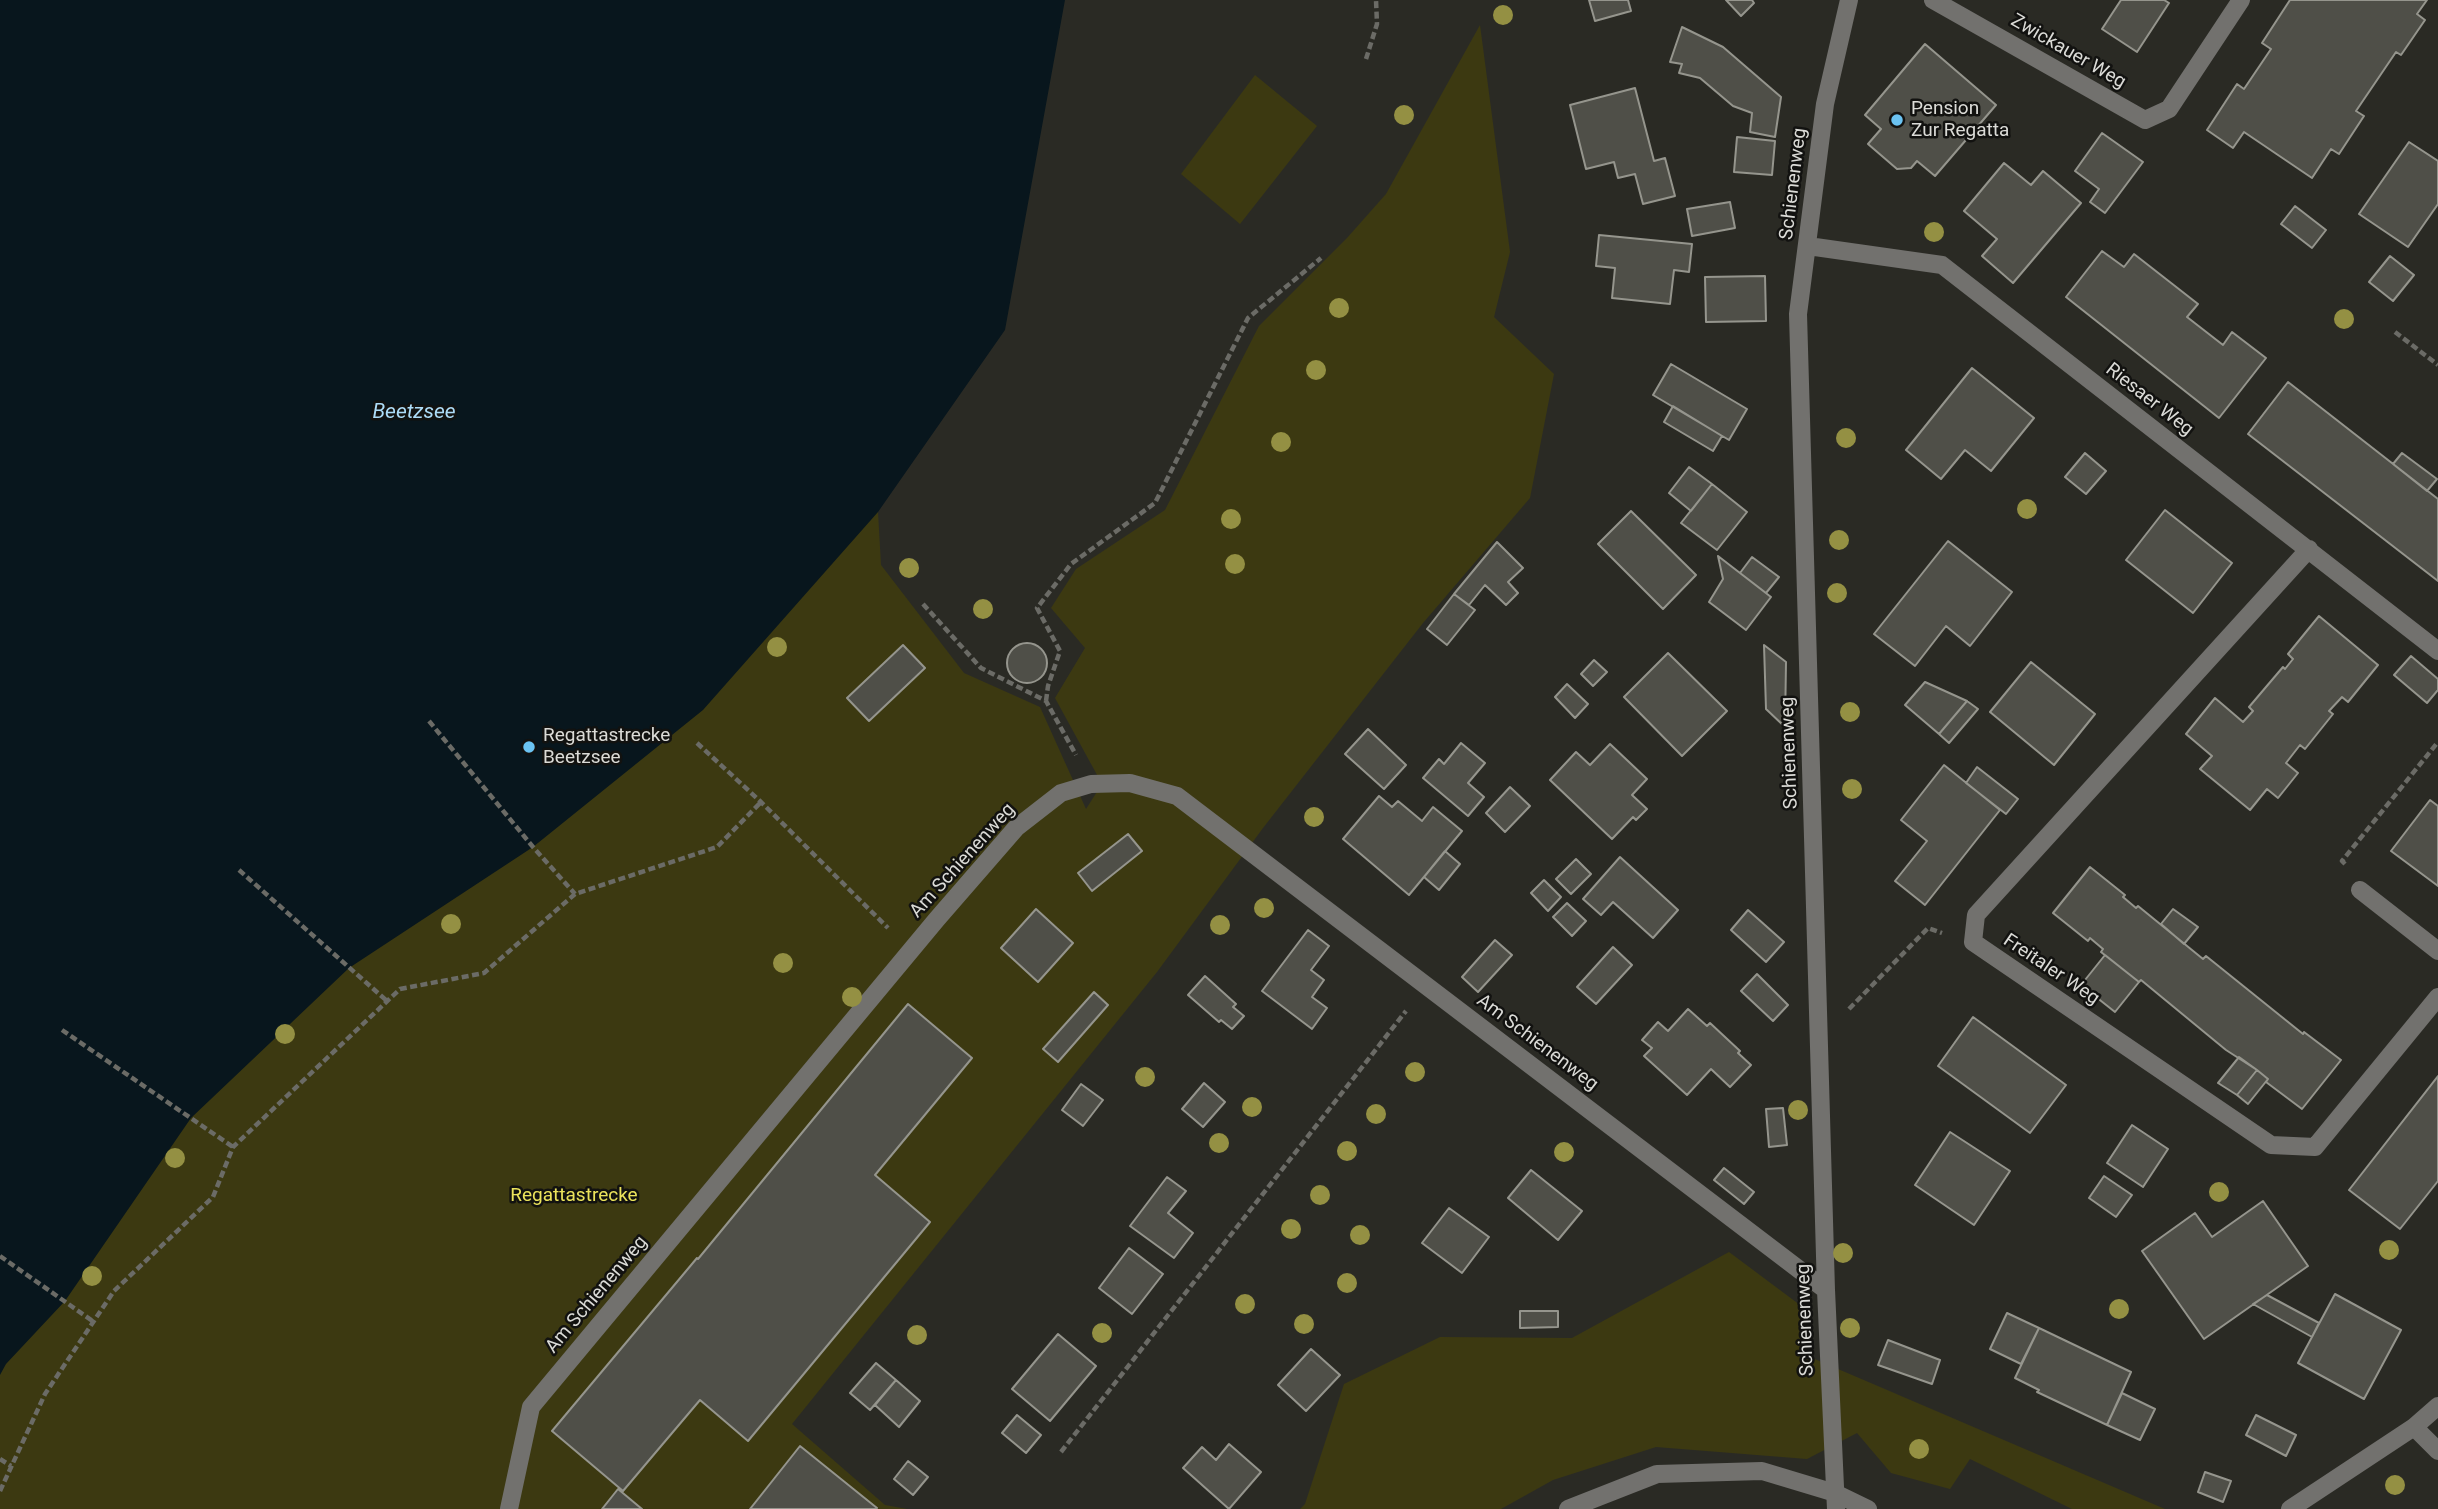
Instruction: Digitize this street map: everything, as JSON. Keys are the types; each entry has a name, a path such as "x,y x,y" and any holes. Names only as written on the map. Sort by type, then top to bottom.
{"street":[{"name":"Schienenweg","path":"1835,1501 1826,1290 1798,314 1825,104 1849,0"},
{"name":"Zwickauer Weg","path":"1933,0 2145,120 2169,109 2241,0"},
{"name":"Riesaer Weg","path":"1808,246 1942,265 2438,651"},
{"name":"Freitaler Weg","path":"2309,549 1976,915 1973,942 2271,1145 2315,1147 2438,997"},
{"name":"Am Schienenweg","path":"509,1509 531,1407 1016,828 1061,793 1091,783 1130,783 1177,796 1826,1290"},
{"path":"2360,890 2438,951"},
{"path":"2290,1509 2414,1427 2438,1406"},
{"path":"2414,1427 2438,1451"},
{"path":"1568,1509 1657,1474 1762,1471 1835,1501 1868,1509"}],"path":[{"path":"1366,60 1377,24 1376,0"},
{"path":"1046,701 1060,651 1037,608 1071,564 1155,503 1248,318 1321,258"},
{"path":"2395,332 2438,365"},
{"path":"923,604 981,668 1046,701 1091,783"},
{"path":"429,721 575,894"},
{"path":"2360,890 2342,861 2438,742"},
{"path":"697,743 761,802 911,951"},
{"path":"0,1492 45,1394 114,1292 213,1197 233,1147 400,989 484,973 575,894 716,847 761,802"},
{"path":"239,870 387,1001"},
{"path":"1819,1040 1928,928 1973,942"},
{"path":"1061,1452 1426,985"},
{"path":"62,1030 233,1147"},
{"path":"0,1256 94,1322"},
{"path":"0,1459 11,1466"}],"green space":[{"name":"Regattastrecke Beetzsee","path":"0,0 622,382 878,512 881,565 964,673 1040,707 1086,809 1102,784 1055,698 1085,648 1051,608 1076,569 1165,510 1259,326 1347,238 1386,194 1480,25 1510,252 1494,317 1554,374 1530,498 1423,623 1263,828 1157,972 792,1424 885,1505 907,1509 0,1509"},
{"path":"1255,75 1317,126 1240,224 1181,174"},
{"path":"1729,1252 1800,1305 1803,1354 2165,1509 2072,1509 1970,1459 1950,1489 1891,1473 1857,1433 1807,1459 1656,1447 1553,1480 1501,1509 1300,1509 1305,1504 1344,1384 1440,1337 1572,1338"}],"water":[{"name":"Beetzsee","path":"0,0 1065,0 1005,330 878,512 703,710 533,847 349,968 191,1118 65,1301 6,1364 0,1375"}],"building":[{"path":"1589,0 1628,0 1631,11 1595,21"},
{"path":"1726,0 1752,0 1754,3 1741,16"},
{"path":"2121,0 2164,0 2169,3 2137,52 2102,29"},
{"path":"2290,0 2427,0 2417,14 2425,20 2401,55 2396,52 2356,111 2364,116 2339,154 2331,149 2312,178 2244,132 2233,148 2207,130 2237,84 2244,89 2271,49 2262,43"},
{"path":"1682,27 1723,47 1781,97 1775,137 1750,132 1752,113 1733,106 1700,78 1679,73 1682,64 1670,62"},
{"path":"1925,44 1996,105 1935,176 1917,161 1911,168 1897,169 1868,144 1881,129 1865,115"},
{"path":"1635,88 1654,161 1665,158 1675,196 1643,204 1635,174 1618,178 1614,162 1586,169 1570,105"},
{"path":"2102,133 2143,162 2105,213 2090,202 2099,189 2075,171"},
{"path":"1737,137 1775,141 1772,175 1734,172"},
{"path":"2409,142 2438,161 2438,204 2408,247 2359,214"},
{"path":"2004,163 2031,185 2043,171 2081,203 2013,283 1982,256 1997,239 1964,211"},
{"path":"1730,202 1735,228 1692,236 1687,209"},
{"path":"2295,206 2326,230 2312,248 2281,224"},
{"path":"1599,235 1692,244 1689,272 1674,270 1670,304 1612,298 1615,268 1596,266"},
{"path":"2102,251 2124,267 2134,254 2198,304 2187,317 2223,345 2232,332 2266,358 2219,418 2066,297"},
{"path":"2390,256 2414,275 2393,301 2369,282"},
{"path":"1765,276 1766,321 1706,322 1705,277"},
{"path":"1671,364 1747,409 1729,440 1653,395"},
{"path":"1972,368 2034,418 1991,471 1965,450 1941,479 1906,450"},
{"path":"2288,382 2438,499 2438,581 2248,434"},
{"path":"1673,406 1722,436 1713,451 1664,422"},
{"path":"2085,453 2106,471 2086,494 2065,477"},
{"path":"2402,453 2437,479 2427,491 2393,464"},
{"path":"1689,467 1712,484 1691,511 1669,493"},
{"path":"1712,484 1747,512 1717,550 1681,523"},
{"path":"2165,510 2232,563 2193,613 2126,560"},
{"path":"1631,511 1696,575 1663,609 1598,544"},
{"path":"1948,541 2012,592 1970,646 1946,626 1915,666 1874,634"},
{"path":"1497,542 1523,568 1508,582 1518,593 1506,605 1485,585 1469,605 1454,594"},
{"path":"1718,556 1771,597 1746,630 1709,602 1723,579"},
{"path":"1752,557 1779,577 1766,593 1740,573"},
{"path":"1454,594 1475,610 1447,645 1427,629"},
{"path":"2319,616 2378,665 2348,702 2342,697 2329,711 2333,714 2305,749 2300,745 2286,763 2298,773 2278,798 2267,789 2250,810 2200,769 2212,756 2186,734 2215,698 2243,722 2253,711 2249,707 2293,659 2288,654"},
{"path":"1027,643 1035,644 1041,649 1046,655 1046,671 1041,677 1035,682 1027,683 1019,682 1013,677 1008,671 1007,663 1008,655 1013,649 1019,644"},
{"path":"903,645 925,668 869,721 847,698"},
{"path":"1764,645 1786,662 1785,727 1766,709"},
{"path":"1668,653 1727,711 1682,756 1624,697"},
{"path":"2411,656 2438,679 2438,690 2427,703 2394,675"},
{"path":"1594,660 1607,672 1593,686 1581,674"},
{"path":"2031,662 2095,714 2054,765 1990,712"},
{"path":"1925,682 1967,701 1939,734 1905,705"},
{"path":"1567,684 1588,704 1575,718 1555,697"},
{"path":"1967,701 1978,709 1949,743 1939,734"},
{"path":"1368,729 1406,765 1384,789 1345,754"},
{"path":"1461,743 1485,763 1468,783 1484,797 1468,816 1423,778 1439,759 1444,764"},
{"path":"1610,744 1647,779 1632,795 1647,809 1636,820 1633,817 1612,839 1550,780 1576,752 1590,765"},
{"path":"1944,765 2000,810 1925,905 1895,881 1927,841 1901,820"},
{"path":"1977,767 2018,799 2006,814 1966,783"},
{"path":"1510,787 1530,806 1505,832 1486,813"},
{"path":"1379,796 1392,807 1398,801 1422,821 1433,807 1462,831 1409,895 1343,839"},
{"path":"2430,800 2438,806 2438,886 2391,851"},
{"path":"1128,834 1142,851 1092,891 1078,873"},
{"path":"1445,851 1460,864 1439,890 1424,877"},
{"path":"1620,857 1678,910 1653,938 1613,902 1601,915 1583,899"},
{"path":"1576,859 1591,874 1571,894 1556,879"},
{"path":"2090,867 2125,895 2123,897 2136,908 2138,906 2203,959 2206,956 2303,1034 2304,1032 2341,1060 2302,1109 2266,1082 2268,1079 2257,1070 2226,1050 2141,980 2139,982 2101,952 2103,949 2090,938 2088,941 2053,913"},
{"path":"1544,880 1561,897 1548,911 1531,893"},
{"path":"1567,903 1586,921 1572,936 1553,917"},
{"path":"1036,909 1073,943 1038,982 1001,948"},
{"path":"2173,909 2198,927 2184,944 2161,924"},
{"path":"1748,910 1784,942 1766,962 1731,930"},
{"path":"1308,930 1329,946 1311,970 1324,980 1312,997 1327,1008 1312,1029 1262,991"},
{"path":"1495,940 1512,955 1478,992 1462,977"},
{"path":"1613,947 1632,965 1596,1004 1577,987"},
{"path":"2105,955 2139,982 2115,1012 2081,985"},
{"path":"1757,974 1788,1005 1773,1021 1741,991"},
{"path":"1205,976 1236,1004 1233,1007 1244,1016 1232,1029 1221,1020 1219,1022 1188,995"},
{"path":"1094,992 1108,1005 1058,1062 1043,1049"},
{"path":"908,1004 972,1058 875,1175 930,1222 748,1441 700,1400 623,1491 552,1431"},
{"path":"1688,1009 1707,1026 1710,1023 1751,1065 1730,1087 1711,1069 1687,1095 1644,1056 1652,1048 1642,1040 1658,1022 1668,1031"},
{"path":"1973,1017 2066,1085 2030,1133 1938,1066"},
{"path":"2239,1057 2257,1070 2237,1095 2218,1083"},
{"path":"2257,1070 2268,1079 2248,1104 2237,1095"},
{"path":"2438,1076 2438,1181 2400,1229 2349,1190"},
{"path":"1204,1083 1225,1102 1203,1127 1182,1109"},
{"path":"1081,1084 1103,1100 1083,1126 1062,1110"},
{"path":"1783,1108 1787,1145 1769,1147 1766,1109"},
{"path":"2132,1125 2168,1149 2143,1187 2107,1163"},
{"path":"1950,1132 2010,1171 1974,1225 1915,1185"},
{"path":"1724,1168 1754,1192 1744,1204 1714,1180"},
{"path":"1531,1170 1582,1211 1558,1240 1508,1198"},
{"path":"2104,1176 2132,1195 2116,1217 2089,1198"},
{"path":"1167,1177 1186,1191 1168,1213 1193,1233 1174,1258 1130,1226"},
{"path":"2263,1201 2308,1266 2204,1339 2142,1251 2195,1213 2212,1237"},
{"path":"1449,1208 1489,1237 1462,1273 1422,1243"},
{"path":"1129,1248 1163,1274 1132,1314 1099,1288"},
{"path":"2335,1294 2401,1330 2364,1399 2298,1363"},
{"path":"2267,1295 2319,1323 2312,1337 2253,1304"},
{"path":"1520,1311 1558,1311 1558,1327 1520,1328"},
{"path":"2007,1313 2039,1328 2021,1364 1990,1349"},
{"path":"2039,1328 2131,1372 2107,1425 2037,1392 2039,1390 2015,1378"},
{"path":"1058,1334 1096,1366 1050,1421 1012,1389"},
{"path":"1888,1340 1940,1360 1932,1384 1878,1365"},
{"path":"1311,1349 1340,1375 1306,1411 1278,1385"},
{"path":"876,1363 896,1380 870,1410 850,1393"},
{"path":"896,1380 920,1401 899,1427 875,1405"},
{"path":"2122,1393 2155,1409 2140,1440 2107,1425"},
{"path":"1017,1415 1041,1435 1026,1453 1002,1433"},
{"path":"2256,1415 2296,1435 2286,1456 2246,1435"},
{"path":"1229,1444 1261,1472 1229,1509 1183,1468 1202,1447 1216,1460"},
{"path":"800,1446 877,1508 750,1509"},
{"path":"908,1461 928,1477 913,1495 894,1479"},
{"path":"2205,1472 2231,1481 2223,1502 2198,1492"},
{"path":"618,1489 642,1509 602,1509"}],"place":[{"name":"Pension Zur Regatta","path":"1897,120"},
{"name":"Regattastrecke Beetzsee","path":"529,747"}],"park label":[{"name":"Regattastrecke","path":"574,1196"}]}
